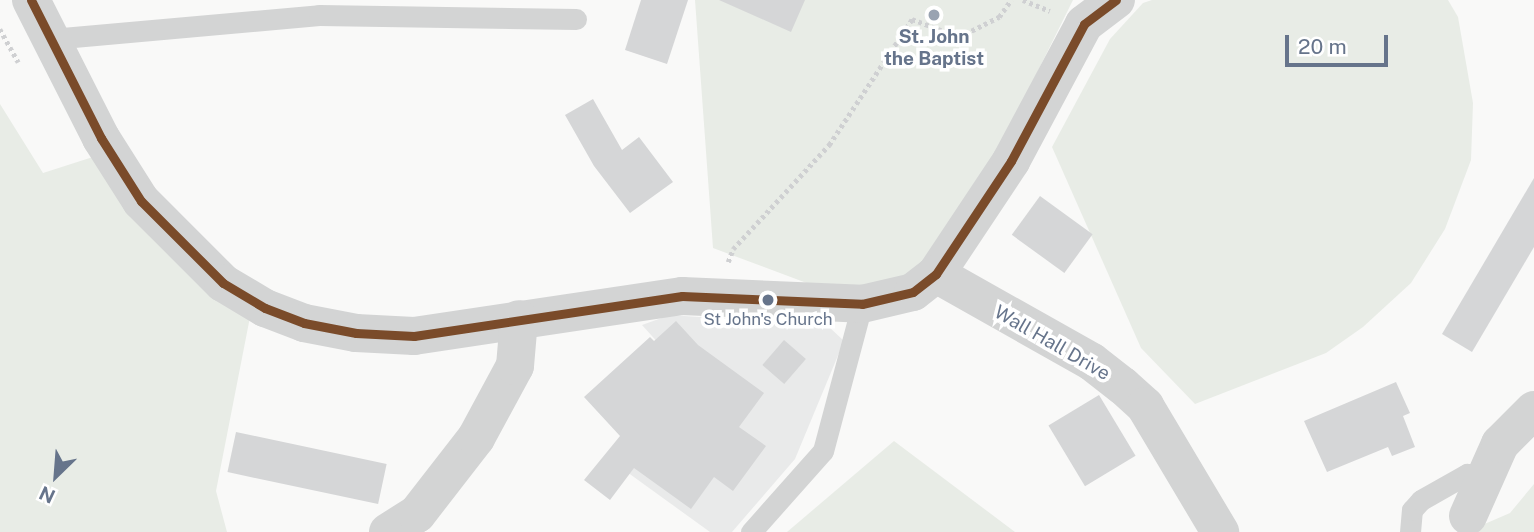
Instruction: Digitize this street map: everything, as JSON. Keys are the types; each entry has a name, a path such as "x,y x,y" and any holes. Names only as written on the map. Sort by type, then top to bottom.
{"street":[{"path":"31,0 101,138 141,201 223,283 265,308 304,323 356,333 414,336 519,319 716,295 862,304 913,292 936,274 1011,161 1089,12 1116,0"},
{"name":"Wall Hall Drive","path":"936,274 1091,362 1124,386 1145,407 1220,532"},
{"path":"388,532 417,513 477,438 515,366 519,319"},
{"path":"1466,527 1484,474 1500,444 1534,410"}],"lane":[{"path":"51,38 319,15 576,19"},
{"path":"751,532 823,451 862,304"},
{"path":"1410,532 1412,510 1421,500 1467,474 1484,474"}],"path":[{"path":"716,295 733,249 829,145 912,19 959,37 999,17 1011,0"}],"shaded area":[{"path":"695,0 1073,0 954,240 890,286 820,288 713,248"},
{"path":"1152,0 1448,0 1458,17 1473,103 1471,160 1445,229 1411,283 1363,327 1326,353 1195,404 1141,348 1052,147 1110,39 1143,3"},
{"path":"0,104 43,173 96,156 251,312 216,491 227,532 0,532"},
{"path":"670,315 828,326 844,341 795,459 732,532 710,532 609,459 680,367 642,325"},
{"path":"894,441 1015,532 787,532"},
{"path":"1534,484 1534,532 1466,532 1510,513"}],"building":[{"path":"641,0 688,0 667,64 625,50"},
{"path":"719,0 805,0 791,32"},
{"path":"593,99 622,150 639,137 673,182 630,213 594,166 565,115"},
{"path":"1534,178 1534,247 1472,352 1442,334"},
{"path":"1040,196 1093,234 1064,273 1012,235"},
{"path":"676,321 698,345 764,393 739,427 766,446 733,491 714,477 691,509 634,468 610,500 584,480 620,436 584,397 650,337 654,341"},
{"path":"784,340 806,359 784,384 762,365"},
{"path":"1396,382 1410,413 1403,416 1415,447 1392,456 1388,447 1327,472 1304,421"},
{"path":"1099,395 1136,456 1085,486 1048,425"},
{"path":"236,432 387,464 378,504 227,472"}],"transit line":[{"path":"31,0 101,138 141,201 223,283 265,308 304,323 356,333 414,336 682,296 862,304 913,292 936,274 1011,161 1084,24 1116,0"}],"place":[{"name":"St. John the Baptist","path":"934,15"},
{"name":"St John's Church","path":"768,300"}]}
